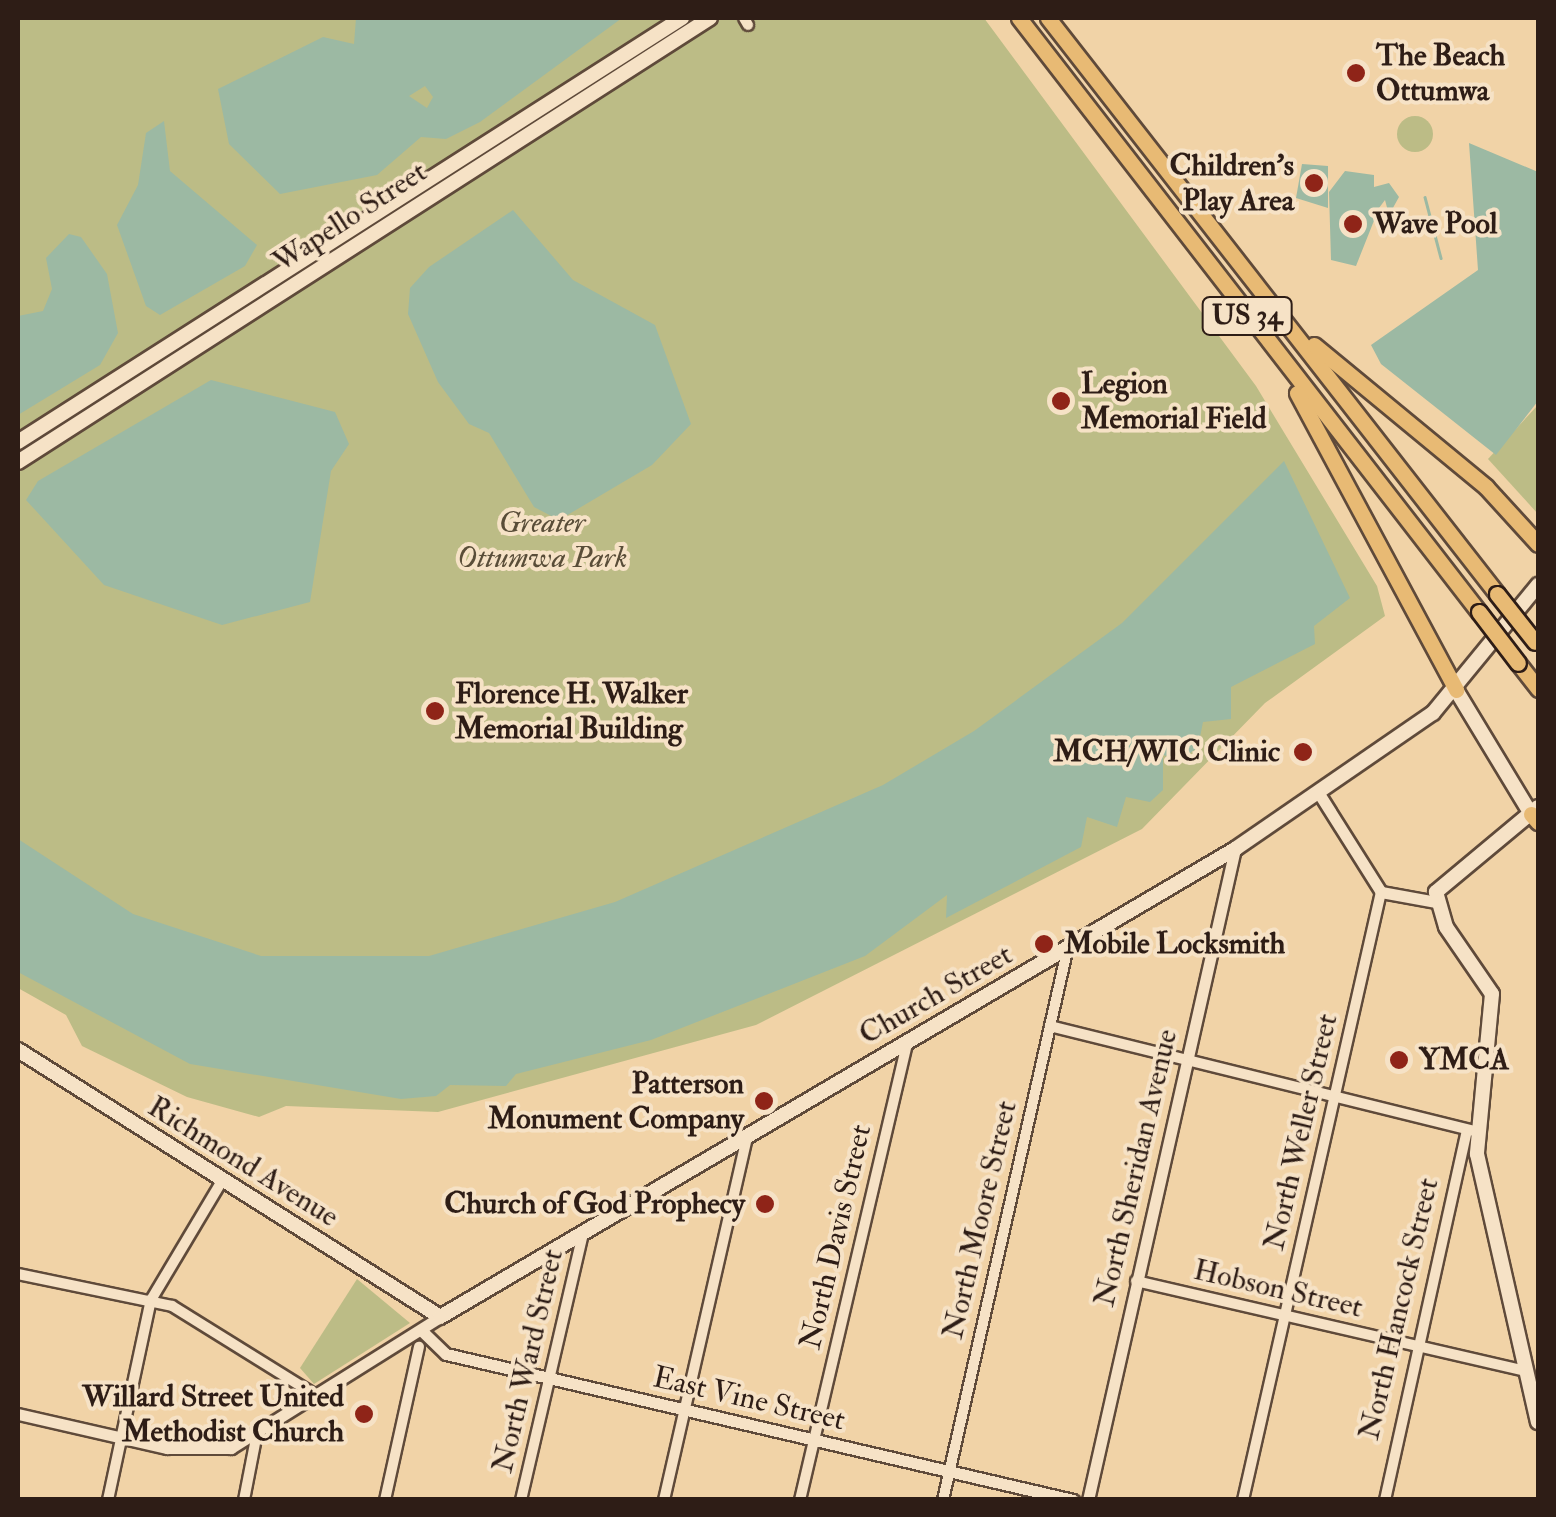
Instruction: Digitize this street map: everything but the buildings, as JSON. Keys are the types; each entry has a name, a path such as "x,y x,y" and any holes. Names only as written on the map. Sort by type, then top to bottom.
{"highway":[{"name":"US 34","path":"1019,18 1538,689"},
{"name":"US 34","path":"1048,18 1537,644"},
{"path":"1277,311 1486,486 1538,544"},
{"path":"1252,322 1456,690"}],"main road":[{"name":"Wapello Street","path":"18,442 682,18"},
{"name":"Wapello Street","path":"18,462 710,18"},
{"name":"Church Street","path":"440,1317 1067,952 1235,848 1456,690 1538,585"},
{"path":"1436,902 1445,876 1536,815 1456,690"},
{"name":"North Hancock Street","path":"1436,902 1490,985 1494,1009 1471,1130 1538,1422"},
{"name":"Richmond Avenue","path":"18,1050 440,1317"}],"street":[{"path":"1318,792 1381,892 1436,902"},
{"name":"North Sheridan Avenue","path":"1088,1500 1235,848"},
{"name":"North Weller Street","path":"1242,1500 1381,892"},
{"name":"North Moore Street","path":"943,1500 1067,952"},
{"path":"1050,1026 1184,1065 1471,1130"},
{"name":"North Davis Street","path":"800,1500 907,1044"},
{"name":"North Hancock Street","path":"1385,1500 1471,1130"},
{"path":"664,1500 747,1139"},
{"path":"108,1500 151,1300 222,1182"},
{"name":"North Ward Street","path":"522,1500 582,1234"},
{"path":"18,1274 151,1300 314,1394"},
{"name":"Hobson Street","path":"1136,1282 1526,1371"},
{"name":"Church Street","path":"18,1414 122,1438 209,1452 257,1433 314,1394 422,1332 440,1317"},
{"name":"East Vine Street","path":"422,1332 446,1354 1073,1500"},
{"path":"385,1500 419,1347"},
{"path":"244,1500 257,1433"}],"green space":[{"name":"Greater Ottumwa Park","path":"18,18 984,18 1256,386 1377,586 1385,616 1265,703 1142,829 756,1025 438,1112 286,1106 259,1117 187,1097 82,1046 66,1015 18,988"},
{"path":"1415,116 1428,121 1433,134 1428,147 1415,152 1402,147 1397,134 1402,121"},
{"path":"1538,405 1538,514 1488,459"},
{"path":"357,1279 410,1323 314,1384 300,1368"}],"shaded area":[{"path":"356,18 622,18 480,122 446,139 421,137 377,175 280,194 229,144 218,89 323,37 354,44","holes":["425,86 433,97 427,108 409,96"]},
{"path":"164,121 170,171 257,245 245,266 160,315 146,306 117,225 138,185 146,133"},
{"path":"1469,143 1538,172 1538,401 1496,455 1381,364 1371,345 1478,270"},
{"name":"Children's Play Area","path":"1302,164 1328,166 1328,208 1296,198"},
{"name":"Wave Pool","path":"1345,171 1374,175 1374,187 1389,183 1399,197 1389,215 1385,200 1379,208 1356,266 1331,260 1329,192"},
{"path":"513,210 573,280 655,325 691,424 652,465 559,520 534,507 489,433 469,424 438,382 408,314 410,288 429,267"},
{"path":"69,234 81,237 107,274 118,333 100,365 18,415 18,316 43,311 52,289 46,258"},
{"path":"211,380 335,412 349,444 331,471 310,602 222,625 104,585 26,500 38,481"},
{"path":"1284,461 1350,598 1314,626 1315,644 1231,687 1231,719 1203,722 1198,747 1181,760 1163,755 1163,790 1150,802 1126,797 1117,827 1087,817 1081,847 946,918 947,895 865,956 651,1040 516,1074 506,1086 450,1085 436,1096 401,1099 190,1064 18,972 18,839 133,914 261,956 429,956 615,902 883,785 974,731 1122,623"}],"waterway":[{"path":"1425,197 1441,258"}],"place":[{"name":"The Beach Ottumwa","path":"1356,73"},
{"name":"Children's Play Area","path":"1314,183"},
{"name":"Wave Pool","path":"1353,224"},
{"name":"Legion Memorial Field","path":"1061,401"},
{"name":"Florence H. Walker Memorial Building","path":"435,711"},
{"name":"MCH/WIC Clinic","path":"1303,752"},
{"name":"Mobile Locksmith","path":"1044,944"},
{"name":"YMCA","path":"1399,1060"},
{"name":"Patterson Monument Company","path":"764,1101"},
{"name":"Church of God Prophecy","path":"765,1204"},
{"name":"Willard Street United Methodist Church","path":"364,1414"}]}
